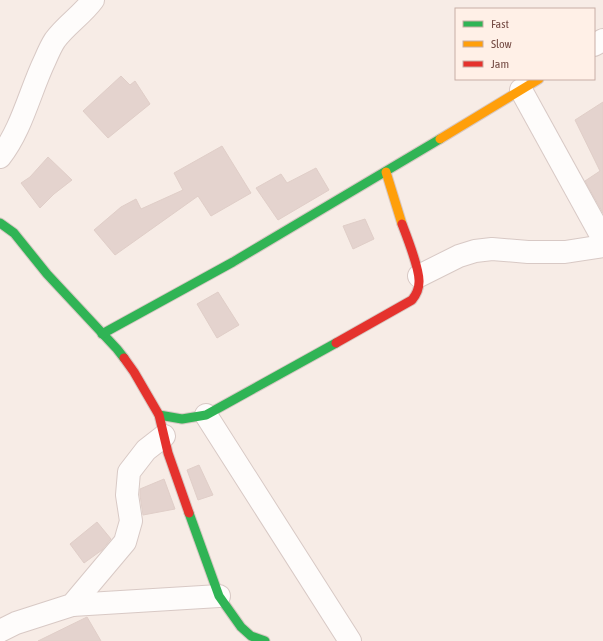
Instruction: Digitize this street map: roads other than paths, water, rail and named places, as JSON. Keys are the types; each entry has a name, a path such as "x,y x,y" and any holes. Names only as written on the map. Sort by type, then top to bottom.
{"street":[{"path":"0,157 6,150 21,119 40,71 55,40 93,0"},
{"path":"102,334 233,262 386,172 530,84 603,239"},
{"path":"159,415 178,420 206,416 412,300 419,290 419,276 386,172"},
{"path":"4,230 14,233 47,274 116,349 134,372 159,415 168,454 219,596 241,627 251,636 265,641"},
{"path":"419,276 459,256 475,251 492,249 528,252 565,252 603,246"},
{"path":"206,416 350,641"},
{"path":"72,604 126,542 131,521 127,495 129,472 146,450 164,436"},
{"path":"0,631 16,623 72,604 219,596"}]}
